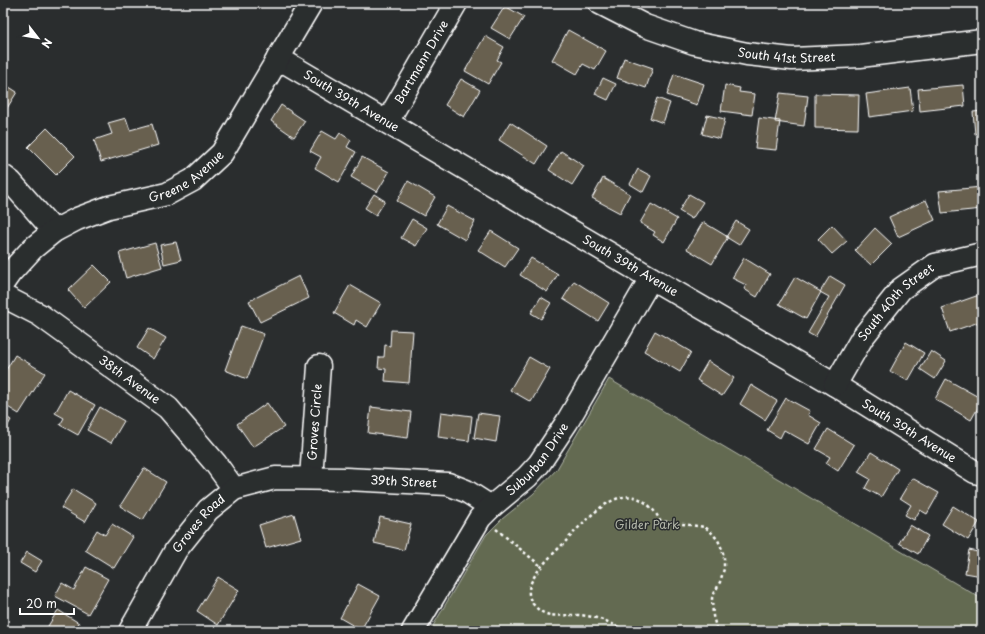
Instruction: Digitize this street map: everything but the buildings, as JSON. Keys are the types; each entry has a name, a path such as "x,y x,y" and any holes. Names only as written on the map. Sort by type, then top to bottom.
{"street":[{"name":"Greene Avenue","path":"3,283 33,248 54,231 77,219 109,208 167,194 193,180 222,153 311,3"},
{"name":"Bartmann Drive","path":"387,122 456,3"},
{"name":"South 41st Street","path":"600,3 645,26 694,43 747,54 792,59 860,56 982,41"},
{"name":"South 39th Avenue","path":"278,58 835,385 975,472 982,474"},
{"path":"3,176 11,182 54,231"},
{"name":"South 40th Street","path":"835,385 862,338 901,289 935,265 982,254"},
{"name":"Suburban Drive","path":"413,631 486,513 527,477 539,464 568,422 652,278"},
{"name":"38th Avenue","path":"3,296 40,315 168,408 216,464 234,489"},
{"name":"Groves Circle","path":"311,478 319,366"},
{"name":"Groves Road","path":"130,631 176,550 208,510 234,489 275,478 311,478"},
{"name":"39th Street","path":"311,478 346,478 448,484 466,491 486,513"}],"path":[{"path":"624,631 607,621 594,618 578,615 552,616 541,612 528,596 533,578 590,516 613,500 623,497 634,497 642,500 650,506 660,521 705,527 718,540 724,557 724,569 720,582 712,598 713,616 717,631"},
{"path":"486,513 498,530 542,567"}],"green space":[{"name":"Gilder Park","path":"609,379 982,599 982,631 430,631 486,535 502,519 533,494 557,469"}]}
